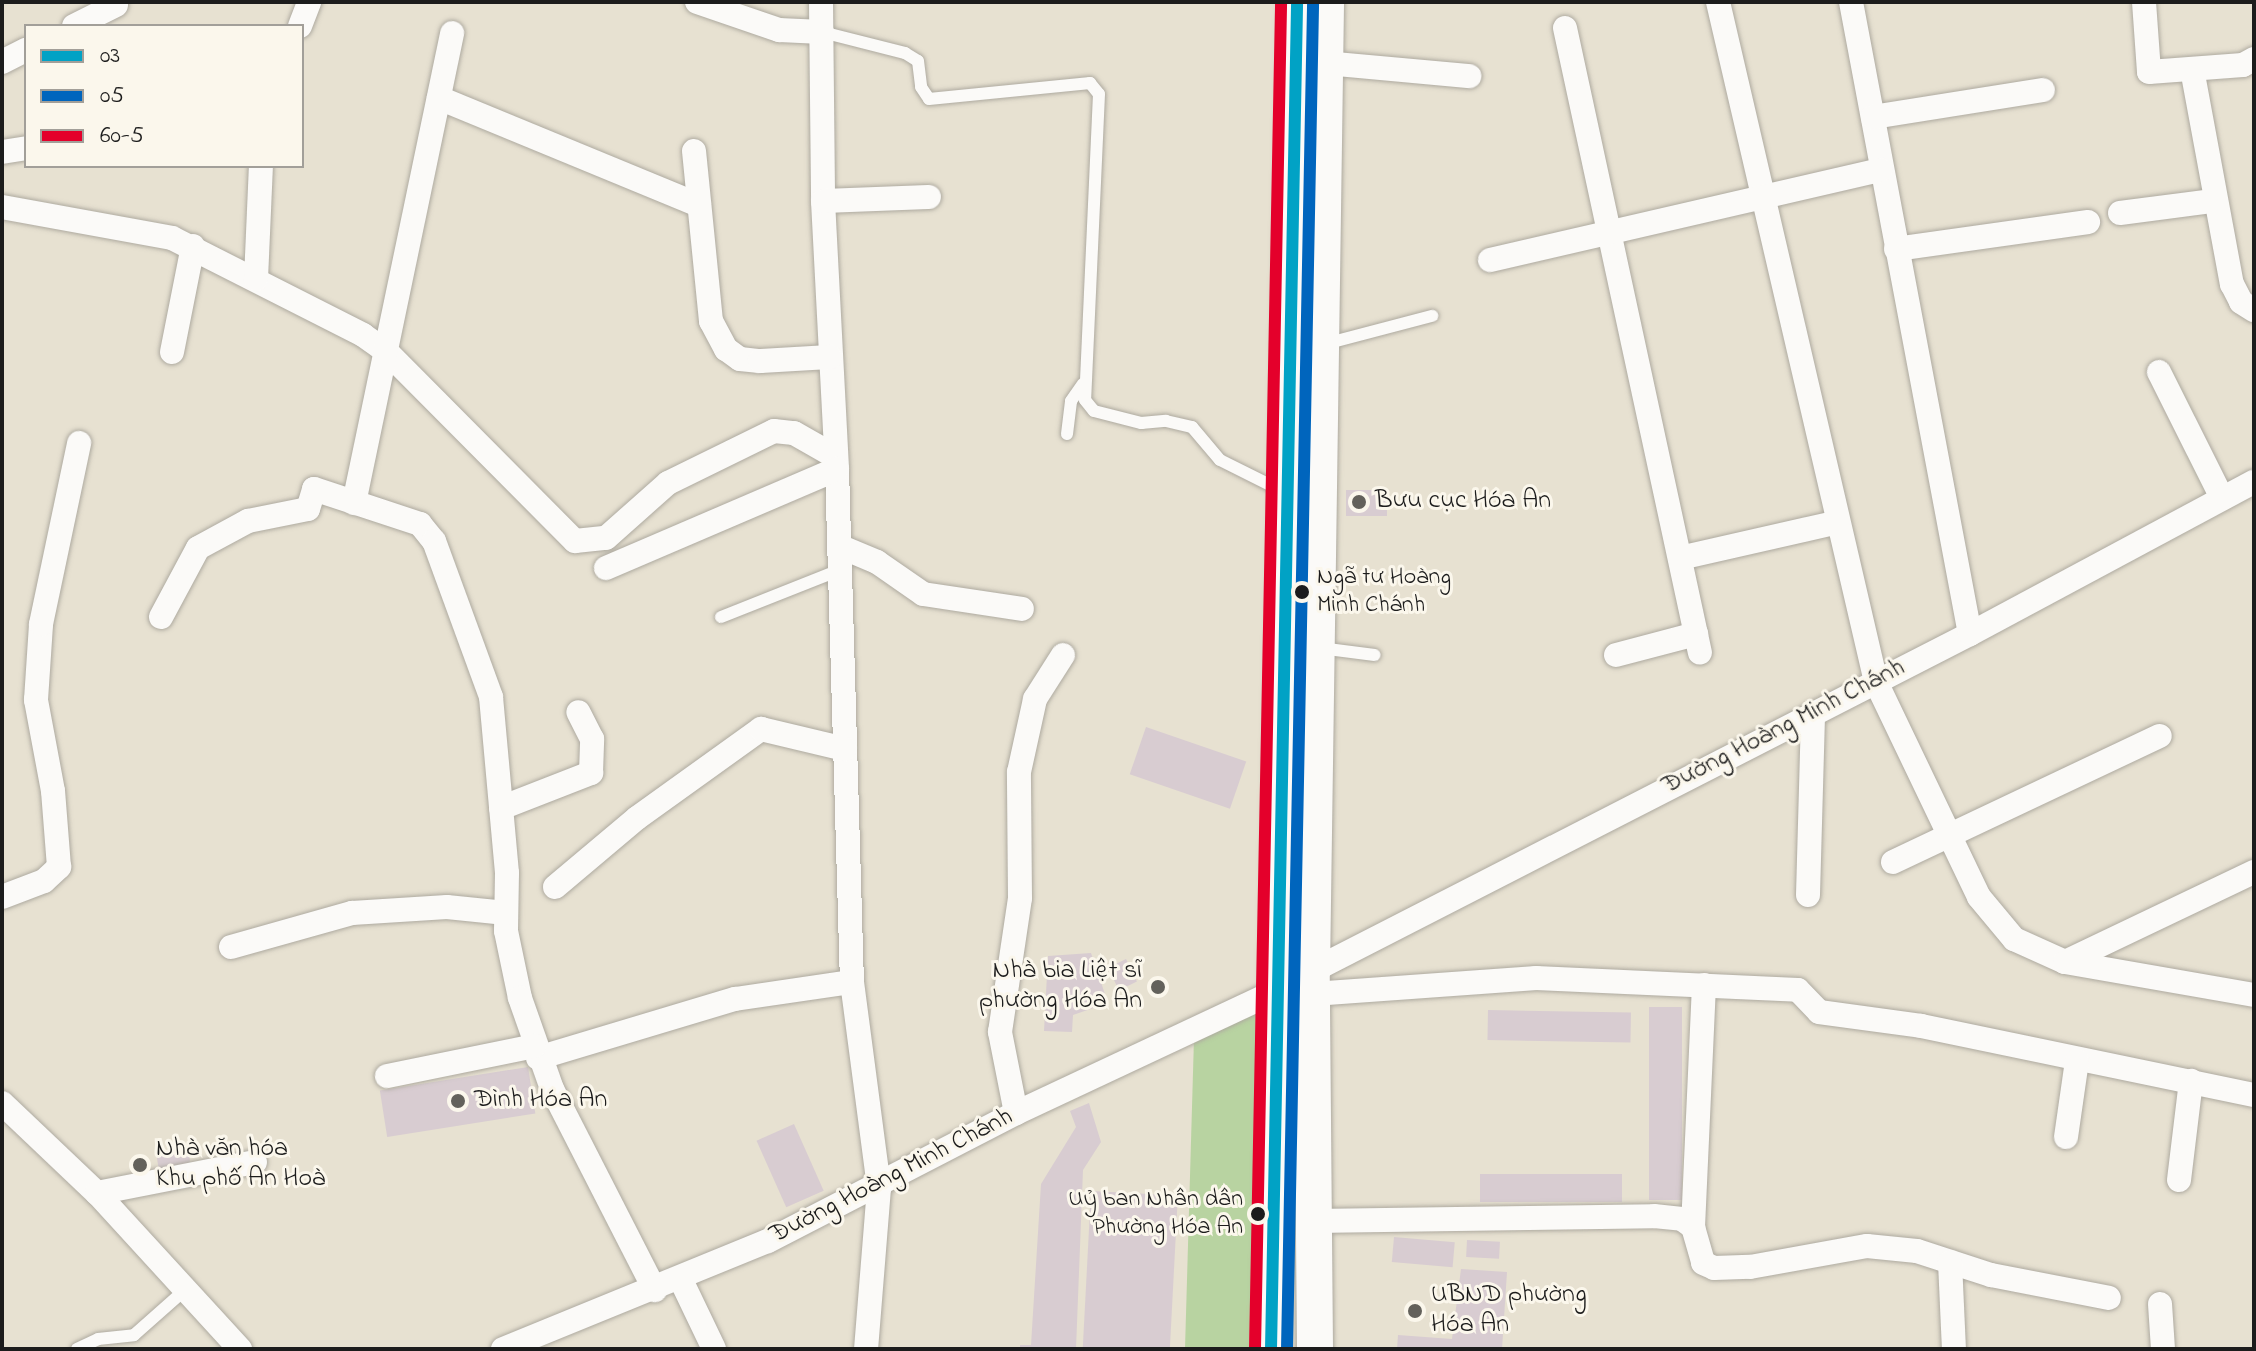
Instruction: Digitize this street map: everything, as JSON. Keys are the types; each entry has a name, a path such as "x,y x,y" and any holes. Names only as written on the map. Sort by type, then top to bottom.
{"main road":[{"path":"1271,1349 1290,495 1297,2"},
{"path":"1315,1349 1313,983 1326,2"},
{"path":"1277,991 1313,983"}],"street":[{"path":"301,24 309,2"},
{"path":"697,2 779,30 822,32"},
{"path":"821,2 823,201 837,463 852,982 879,1188 866,1349"},
{"path":"1718,2 1876,682 1979,897 2014,939 2065,962 2254,995"},
{"path":"1851,2 1970,634"},
{"path":"2144,2 2149,72 2243,65 2254,59"},
{"path":"78,24 116,5"},
{"path":"1565,28 1612,230 1698,643 1616,655"},
{"path":"354,503 452,33"},
{"path":"2,62 24,51"},
{"path":"1325,63 1469,76"},
{"path":"2192,69 2213,201 2235,293 2254,310"},
{"path":"1873,117 2043,90"},
{"path":"439,98 699,205"},
{"path":"2,152 24,148"},
{"path":"694,151 711,321 726,349 740,359 760,361 830,357"},
{"path":"256,279 261,168"},
{"path":"1490,260 1762,194 1881,170"},
{"path":"823,201 929,197"},
{"path":"2120,213 2213,201"},
{"path":"2,207 193,246 386,351 575,541 606,538 668,483 774,431 794,433 837,463"},
{"path":"1896,249 2088,222"},
{"path":"172,352 193,246"},
{"path":"2159,372 2222,498"},
{"path":"2,897 44,881 59,867 53,791 36,700 43,609 79,443"},
{"path":"606,568 837,463"},
{"name":"Đường Hoàng Minh Chánh","path":"1313,983 1813,713 1970,634 2254,482"},
{"path":"161,617 198,548 213,536 248,521 308,509 314,489 420,524 434,541 491,697 501,808 506,931 536,1052 655,1290"},
{"path":"1680,558 1838,522"},
{"path":"839,546 877,562 923,594 1022,609"},
{"path":"1016,1113 1000,1032 1020,898 1019,772 1035,699 1063,655"},
{"path":"501,808 591,773 592,739 578,712"},
{"path":"1808,895 1813,713"},
{"path":"555,887 637,818 761,729 845,749"},
{"path":"1893,862 2160,736"},
{"path":"2065,962 2254,872"},
{"path":"231,947 352,913 447,907 506,913"},
{"path":"1313,983 1536,978 1798,990 1819,1012 1921,1026 2077,1061 2254,1095"},
{"path":"387,1076 536,1052 735,999 852,982"},
{"path":"1704,985 1693,1227 1703,1263 1714,1268 1867,1246 1917,1251 1991,1275 2109,1298"},
{"name":"Đường Hoàng Minh Chánh","path":"503,1349 681,1280 879,1188 1016,1113 1277,991"},
{"path":"2066,1137 2077,1061"},
{"path":"2179,1180 2191,1081"},
{"path":"2,1103 97,1193 240,1349"},
{"path":"97,1193 255,1162"},
{"path":"1313,1221 1654,1216 1682,1219 1693,1227"},
{"path":"1950,1262 1954,1349"},
{"path":"681,1280 714,1349"},
{"path":"2160,1304 2163,1349"}],"lane":[{"path":"822,32 918,61 921,87 929,99 1090,83 1099,94 1083,384 1085,400 1094,411 1141,423 1181,422 1192,427 1220,460 1290,495"},
{"path":"1321,345 1432,316"},
{"path":"1067,434 1071,401 1083,384"},
{"path":"721,617 840,570"},
{"path":"1316,648 1375,655"},
{"path":"77,1349 98,1339 134,1335 186,1289"}],"green space":[{"path":"1264,1005 1259,1349 1185,1349 1194,1038"}],"building":[{"name":"Bưu cục Hóa An","path":"1346,490 1387,490 1387,516 1346,516"},
{"path":"1146,727 1246,762 1230,809 1130,774"},
{"path":"1091,953 1108,1003 1073,1015 1072,1032 1044,1031 1048,956"},
{"path":"1126,959 1137,981 1119,990 1108,968"},
{"path":"1649,1007 1682,1007 1682,1200 1649,1200"},
{"path":"1488,1010 1631,1012 1630,1042 1487,1040"},
{"name":"Đình Hóa An","path":"528,1067 535,1113 387,1137 380,1090"},
{"path":"1089,1103 1101,1142 1083,1170 1076,1349 1020,1349 1020,1345 1031,1345 1041,1184 1076,1127 1070,1111"},
{"path":"794,1124 824,1191 786,1207 757,1141"},
{"path":"189,1146 190,1164 159,1171 156,1152"},
{"path":"1480,1174 1622,1174 1622,1202 1480,1202"},
{"path":"1091,1191 1178,1196 1170,1349 1083,1349"},
{"path":"1394,1237 1455,1242 1453,1267 1392,1262"},
{"path":"1467,1240 1500,1242 1499,1259 1466,1257"},
{"path":"1461,1269 1507,1272 1502,1349 1397,1349 1398,1335 1452,1339"}],"transit line":[{"name":"60-5","path":"1255,1349 1281,2"},
{"name":"03","path":"1271,1349 1297,2"},
{"name":"05","path":"1287,1349 1313,2"}],"place":[{"name":"Bưu cục Hóa An","path":"1359,502"},
{"name":"Ngã tư Hoàng Minh Chánh","path":"1302,592"},
{"name":"Nhà bia Liệt sĩ phường Hóa An","path":"1158,987"},
{"name":"Đình Hóa An","path":"458,1101"},
{"name":"Nhà văn hóa Khu phố An Hoà","path":"140,1165"},
{"name":"Uỷ ban Nhân dân Phường Hóa An","path":"1258,1214"},
{"name":"UBND phường Hóa An","path":"1415,1311"}]}
